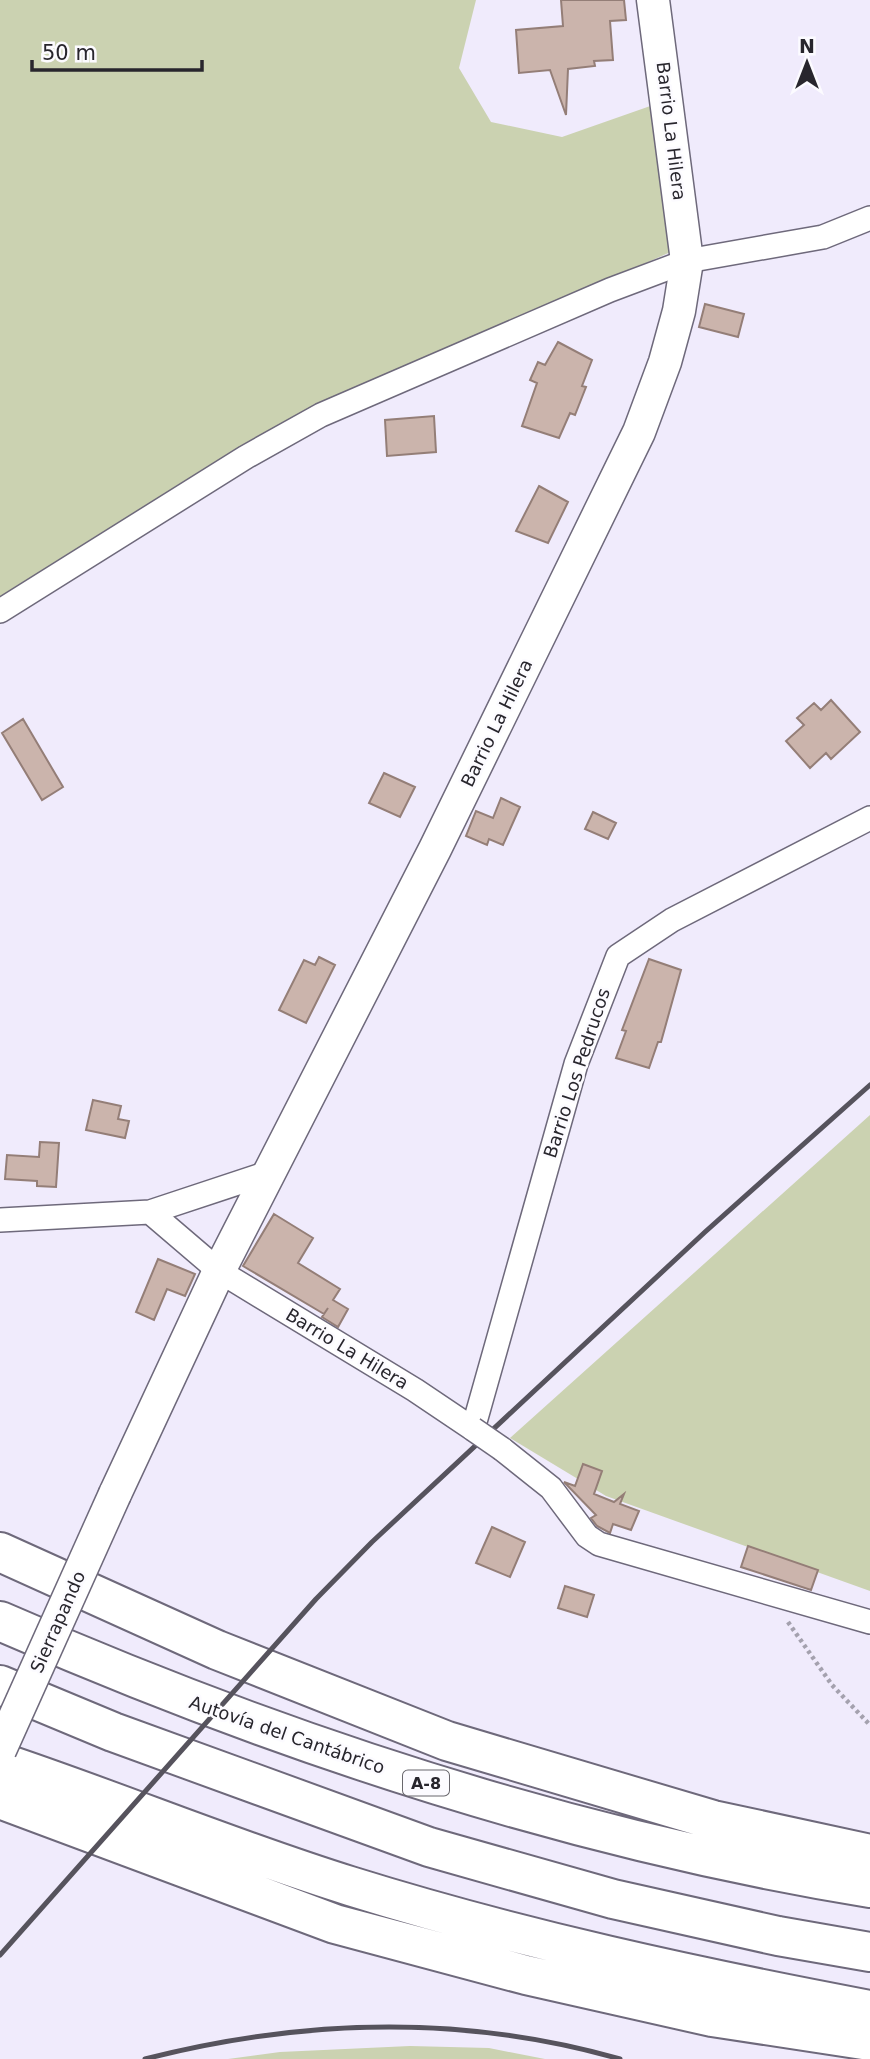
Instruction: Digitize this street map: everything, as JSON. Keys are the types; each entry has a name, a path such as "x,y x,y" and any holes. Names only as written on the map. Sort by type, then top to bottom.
{"highway":[{"path":"0,1552 217,1650 447,1741 713,1820 870,1854"},
{"name":"Autovía del Cantábrico","path":"0,1621 193,1702 454,1791 683,1852 870,1888"},
{"path":"0,1685 213,1770 451,1854 653,1909 870,1952"},
{"path":"0,1751 113,1802"},
{"path":"0,1762 232,1848 445,1914 715,1981 870,2010"},
{"path":"0,1799 335,1924 526,1975 686,2011 870,2041"}],"street":[{"name":"Barrio La Hilera","path":"115,1494 219,1271 441,838 639,432 665,362 679,311 687,261 653,0"},
{"path":"0,611 246,457 321,415 610,290 687,261 823,237 870,218"},
{"name":"Barrio Los Pedrucos","path":"473,1429 576,1064 618,956 672,920 870,818"},
{"path":"0,1220 150,1212 271,1172"},
{"name":"Barrio La Hilera","path":"150,1212 219,1271 415,1390 502,1450 551,1488 587,1536 599,1544 870,1622"},
{"name":"Sierrapando","path":"0,1751 115,1494"}],"path":[{"path":"766,1591 832,1685 870,1725"}],"green space":[{"path":"0,0 476,0 459,68 491,122 562,137 656,104 675,250 328,406 0,602"},
{"path":"870,1115 870,1591 606,1496 510,1438"},
{"path":"410,2046 489,2048 545,2059 228,2059 280,2052"}],"building":[{"path":"561,0 624,0 626,20 610,21 613,60 594,61 595,66 568,69 566,115 550,70 519,73 516,30 563,26"},
{"path":"705,304 744,314 738,337 699,327"},
{"path":"558,342 592,360 582,386 586,387 575,415 570,413 559,438 522,426 537,383 530,380 538,362 545,365"},
{"path":"434,416 436,452 387,456 385,420"},
{"path":"539,486 568,502 548,543 516,531"},
{"path":"831,700 860,732 831,759 826,753 810,768 786,741 804,725 797,718 814,703 821,710"},
{"path":"23,719 63,787 42,800 2,733"},
{"path":"384,773 415,787 400,817 369,803"},
{"path":"501,798 520,807 503,845 489,839 487,845 466,836 476,811 493,818"},
{"path":"593,812 616,823 608,839 585,829"},
{"path":"319,957 335,965 306,1023 279,1010 304,960 315,965"},
{"path":"649,959 681,970 661,1042 658,1042 649,1068 616,1058 626,1031 622,1030"},
{"path":"93,1100 121,1106 118,1119 129,1121 125,1138 86,1130"},
{"path":"40,1142 59,1143 56,1187 37,1186 37,1181 5,1179 7,1155 39,1157"},
{"path":"274,1214 313,1238 298,1263 340,1289 333,1300 348,1309 338,1327 322,1317 324,1314 243,1266"},
{"path":"158,1259 195,1274 185,1296 167,1289 154,1320 136,1312"},
{"path":"583,1464 602,1471 594,1494 614,1502 624,1494 620,1504 639,1511 631,1530 613,1524 610,1533 597,1526 591,1518 596,1515 564,1482 575,1486"},
{"path":"492,1527 525,1542 510,1577 476,1563"},
{"path":"748,1546 818,1570 811,1590 741,1567"},
{"path":"565,1586 594,1595 587,1617 558,1608"}],"railway":[{"path":"0,1955 316,1599 372,1542 705,1232 870,1085"},
{"path":"145,2059 263,2036 382,2027 501,2034 561,2044 620,2059"}]}
